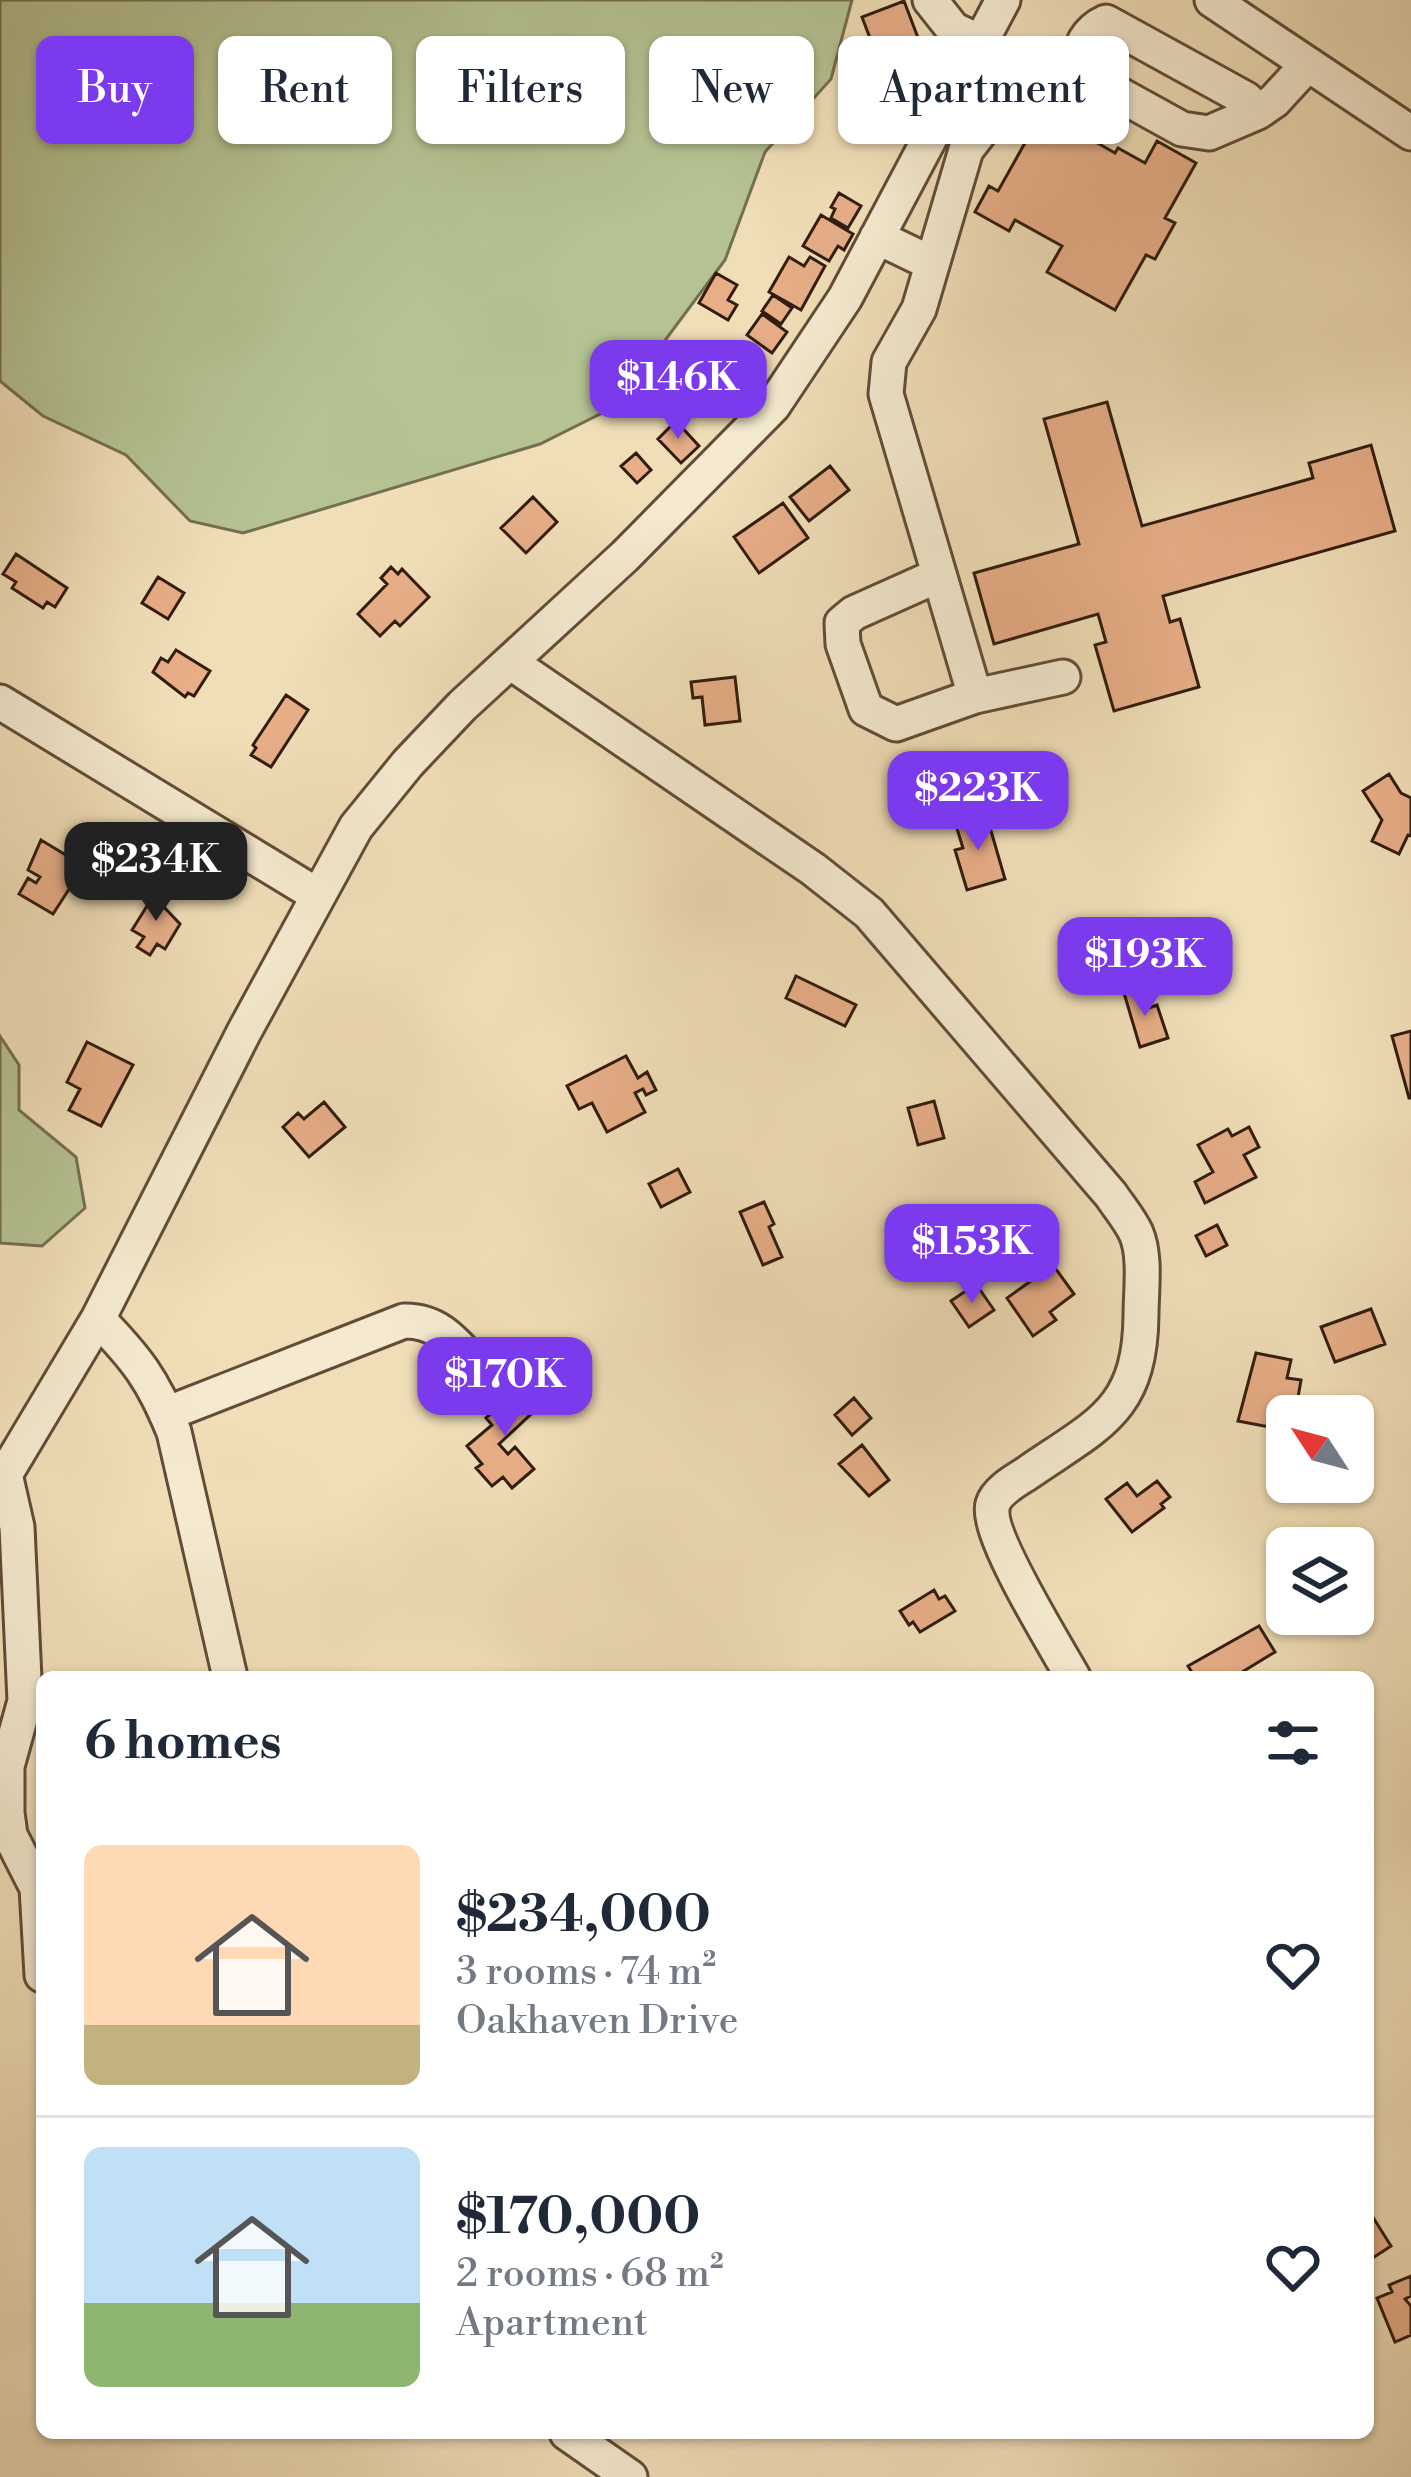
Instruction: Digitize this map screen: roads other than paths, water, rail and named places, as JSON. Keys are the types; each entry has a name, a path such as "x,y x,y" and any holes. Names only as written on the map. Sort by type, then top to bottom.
{"street":[{"path":"930,0 953,29 968,36"},
{"path":"983,36 1003,0"},
{"path":"1212,0 1411,133"},
{"path":"1087,36 1106,22 1246,98 1258,112"},
{"path":"1129,100 1182,129 1209,133 1258,112 1308,64"},
{"path":"36,1886 10,1835 8,1813 7,1766 26,1701 16,1527 3,1479 98,1319 356,827 408,763 689,494 773,406 845,298 926,144"},
{"path":"971,144 919,309 889,362 886,394 975,696"},
{"path":"877,237 931,263"},
{"path":"939,575 854,613 842,623 843,644 866,710 896,724 975,696 1063,676"},
{"path":"510,662 813,869 868,913 1111,1195 1137,1235 1141,1329 1129,1390 1101,1421 1006,1487 993,1503 992,1519 1001,1547 1070,1671"},
{"path":"0,702 317,895"},
{"path":"98,1319 139,1360 166,1414 229,1671"},
{"path":"166,1414 404,1321 441,1329 482,1372"},
{"path":"576,2439 630,2477"}]}
